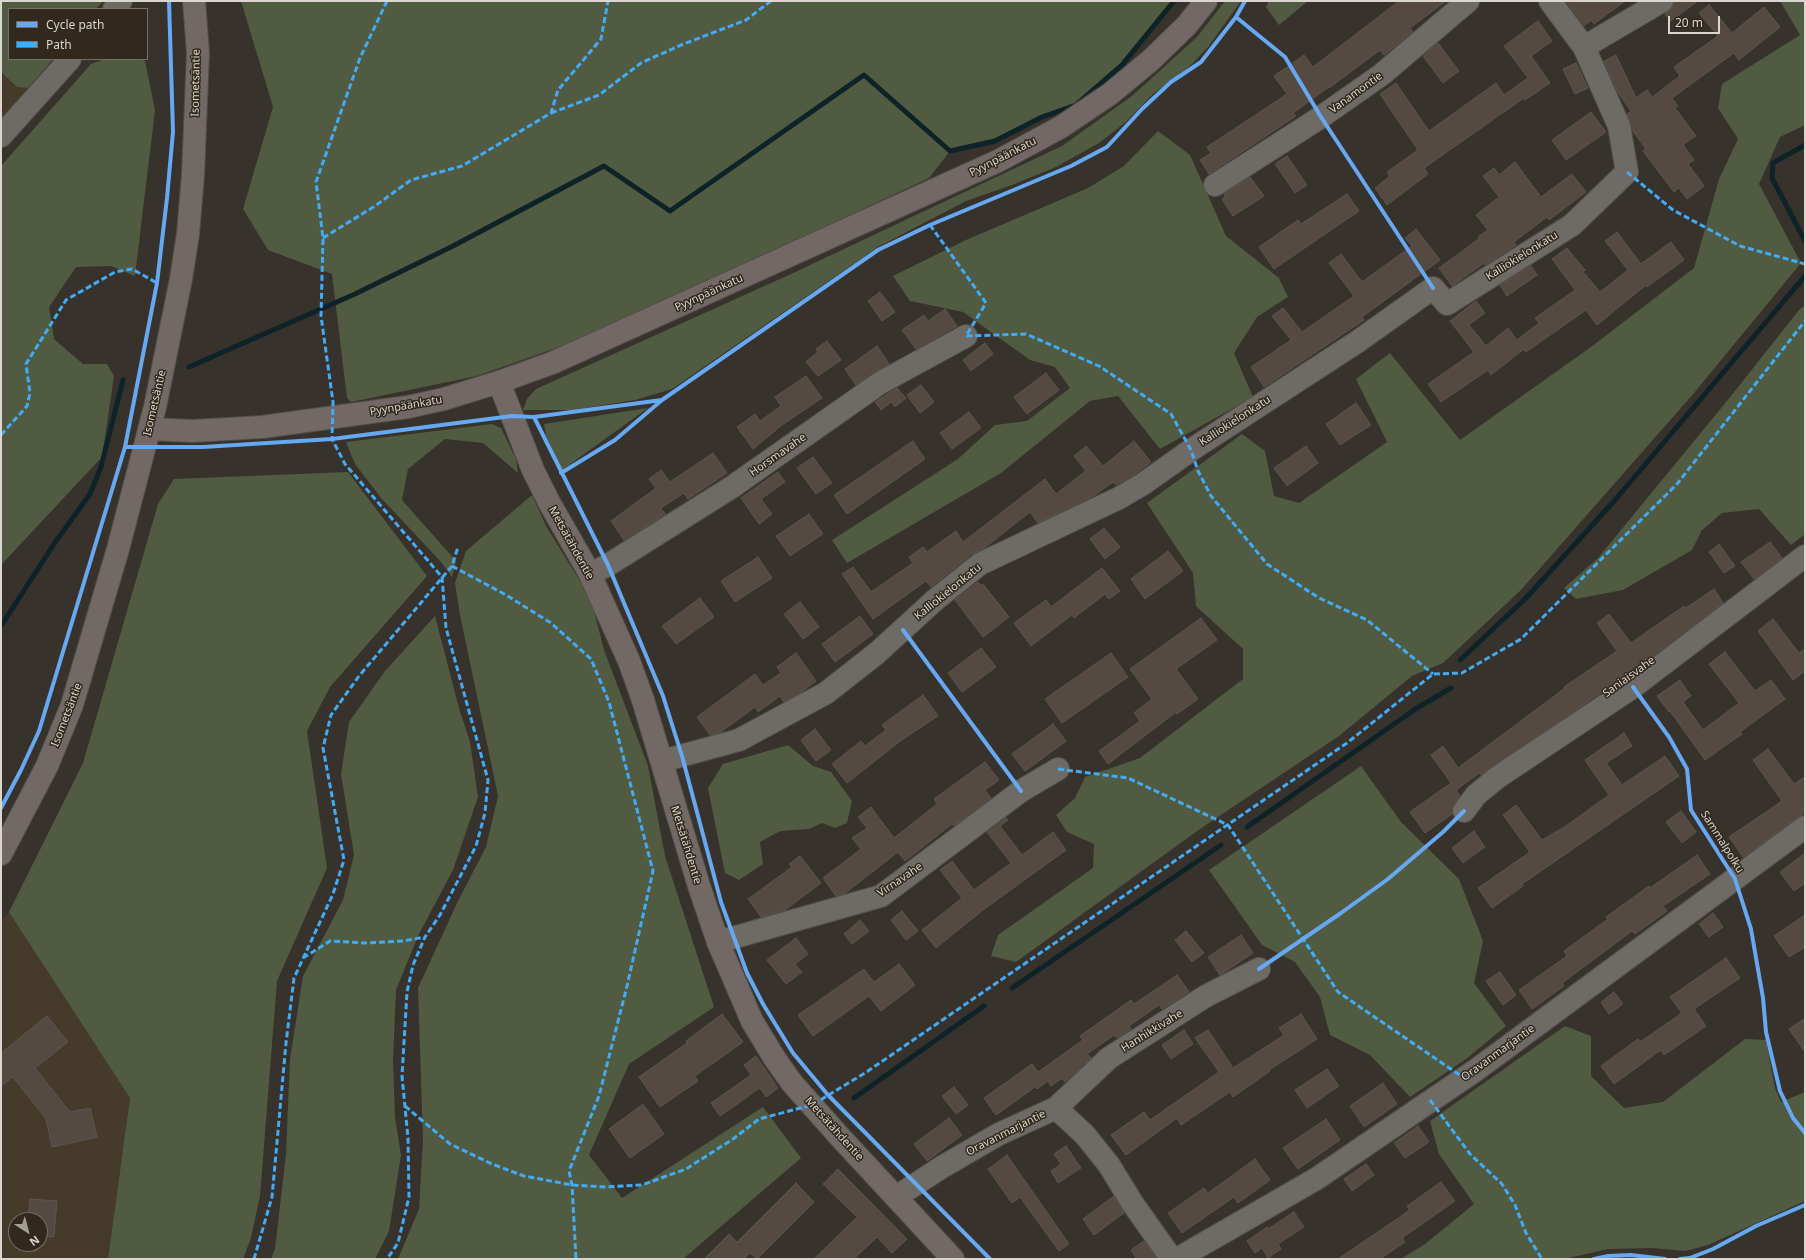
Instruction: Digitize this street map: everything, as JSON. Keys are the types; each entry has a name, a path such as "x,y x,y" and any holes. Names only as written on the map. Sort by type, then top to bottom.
{"main road":[{"name":"Isometsäntie","path":"1,854 47,766 72,705 118,550 149,429 172,328 188,234 193,175 198,53 194,1"},
{"name":"Pyynpäänkatu","path":"149,429 193,431 262,427 408,407 444,399 499,382 552,363 998,161 1061,127 1110,94 1151,60 1187,25 1206,1"},
{"name":"Metsätähdentie","path":"499,382 533,470 590,574 629,661 643,700 684,839 718,942 752,1021 775,1059 792,1083 953,1259"}],"street":[{"name":"Vanamontie","path":"1215,185 1322,117 1382,75 1468,1"},
{"name":"Kalliokielonkatu","path":"662,761 739,740 826,694 877,653 935,600 980,564 1119,498 1143,484 1191,450 1357,342 1433,288 1447,304 1572,225 1627,172 1619,126 1584,47 1550,1"},
{"path":"1584,47 1662,1"},
{"path":"1,136 69,60"},
{"name":"Horsmavahe","path":"590,574 608,565 732,487 880,383 966,336"},
{"name":"Saniaisvahe","path":"1464,810 1476,795 1498,777 1633,686 1805,556"},
{"name":"Virnavahe","path":"718,942 882,896 1021,791 1058,769"},
{"name":"Oravanmarjantie","path":"1177,1259 1316,1179 1476,1070 1805,826"},
{"name":"Hanhikkivahe","path":"1056,1108 1109,1058 1206,996 1259,969"},
{"name":"Oravanmarjantie","path":"896,1197 942,1167 999,1134 1056,1108 1085,1135 1109,1165 1133,1204 1172,1259"}],"shaded area":[{"path":"1,72 17,86 28,88 1,120"},
{"path":"9,912 130,1098 108,1259 1,1259 1,922"}],"green space":[{"path":"1,1 103,1 97,8 8,8 8,60 52,60 28,88 17,87 1,72"},
{"path":"241,1 1174,1 1122,65 1076,105 1042,117 995,141 950,151 929,178 716,278 559,347 477,376 351,402 347,398 332,274 268,250 243,209 273,107"},
{"path":"1225,1 1241,1 1208,47 1192,64 1152,95 1126,122 1099,143 1056,167 1012,185 966,201 878,247 672,389 635,400 573,410 523,410 527,399 536,389 791,274 1062,146 1132,96 1197,37"},
{"path":"1269,1 1308,1 1279,25 1266,7"},
{"path":"1780,1 1805,1 1805,125 1780,137 1759,184 1801,263 1694,393 1521,590 1443,663 1412,676 1339,736 1200,829 1016,962 991,956 998,935 1093,868 1094,844 1067,832 1056,815 1075,798 1085,777 1140,758 1243,679 1243,649 1196,606 1193,573 1147,503 1242,434 1265,451 1274,496 1299,503 1387,442 1356,379 1390,353 1460,440 1591,347 1694,268 1719,179 1738,139 1718,108 1722,84 1800,35"},
{"path":"102,60 145,61 155,110 135,276 111,266 76,267 49,307 54,339 83,364 107,364 114,376 102,457 1,565 1,166 91,64"},
{"path":"1158,131 1190,155 1226,236 1279,278 1288,297 1257,317 1234,353 1253,397 1160,449 1118,396 1090,401 1001,473 847,563 832,540 958,459 995,425 1027,421 1070,388 1055,367 1030,360 963,312 910,301 893,276 966,240 1088,188 1124,166"},
{"path":"1805,305 1805,534 1791,545 1759,509 1722,513 1702,530 1692,550 1623,590 1576,599 1564,588 1598,558 1731,396 1799,310"},
{"path":"648,408 562,470 546,435 544,424"},
{"path":"492,424 501,428 516,459 518,473 483,443 445,439 408,469 402,500 456,561 452,577 442,563 381,498 355,464 346,442"},
{"path":"348,472 427,576 330,687 307,731 327,868 277,981 260,1196 251,1238 243,1259 108,1259 130,1098 9,912 83,763 158,504 174,479"},
{"path":"532,495 546,526 591,599 604,650 648,766 665,856 714,1007 629,1064 589,1155 622,1198 763,1107 801,1158 683,1259 398,1259 419,1209 423,1140 418,988 458,901 486,847 498,796 460,615 455,583 466,551"},
{"path":"435,616 459,708 470,742 478,797 453,870 418,936 396,990 393,1060 395,1117 401,1155 389,1231 375,1259 271,1259 275,1249 286,1154 290,1059 303,976 343,900 354,855 341,774 349,722 385,671"},
{"path":"788,745 813,766 831,772 852,801 847,823 835,828 822,823 809,829 780,831 760,842 763,864 739,880 725,873 708,788 723,764"},
{"path":"1361,766 1401,822 1459,879 1483,941 1474,983 1506,1026 1466,1059 1410,1097 1370,1055 1330,1035 1320,997 1295,962 1262,945 1209,870"},
{"path":"1565,1026 1591,1036 1591,1076 1624,1108 1663,1102 1745,1039 1766,1040 1775,1088 1781,1102 1805,1092 1805,1201 1708,1245 1685,1251 1652,1248 1608,1249 1564,1259 1401,1259 1425,1244 1474,1204 1439,1154 1430,1121"}],"building":[{"path":"1399,1 1446,1 1410,28 1413,32 1384,55 1380,50 1293,113 1296,116 1209,174 1200,160 1211,153 1207,147 1287,94 1274,76 1304,55 1313,67"},
{"path":"1566,1 1625,1 1594,24 1591,20 1584,26"},
{"path":"1674,1 1698,1 1671,21 1665,14 1673,7"},
{"path":"1709,5 1732,33 1764,7 1780,27 1739,60 1734,53 1672,98 1678,106 1675,108 1696,136 1683,145 1694,160 1688,164 1704,186 1687,199 1679,188 1674,192 1643,151 1646,149 1632,130 1627,114 1631,111 1617,91 1604,61 1616,55 1636,98 1647,90 1652,97 1680,76 1674,67 1718,36 1699,13"},
{"path":"1538,21 1552,41 1531,56 1550,83 1525,100 1524,98 1424,168 1428,174 1387,205 1375,188 1390,176 1387,172 1418,150 1380,94 1396,83 1429,131 1496,83 1504,95 1528,78 1504,46"},
{"path":"1438,43 1459,71 1443,83 1423,56"},
{"path":"1576,63 1588,88 1575,94 1563,69"},
{"path":"1591,112 1606,132 1566,160 1552,140"},
{"path":"1287,156 1307,185 1295,193 1275,164"},
{"path":"1515,162 1541,197 1572,174 1586,192 1549,220 1547,217 1514,242 1516,245 1485,265 1484,263 1452,286 1439,268 1480,238 1478,237 1488,230 1476,215 1499,197 1483,176 1494,168 1499,175"},
{"path":"1250,177 1264,196 1233,216 1222,199 1225,197 1224,194"},
{"path":"1347,194 1359,211 1274,269 1259,247 1298,220 1301,224"},
{"path":"1416,229 1440,260 1362,317 1364,320 1264,387 1251,367 1291,340 1272,316 1283,308 1302,332 1354,296 1329,263 1341,254 1362,282 1412,246 1405,238"},
{"path":"1617,232 1641,264 1671,242 1684,260 1647,287 1646,285 1597,325 1586,310 1526,352 1524,349 1491,375 1488,370 1441,402 1428,384 1474,352 1450,321 1476,301 1485,313 1469,325 1486,346 1508,328 1517,340 1539,323 1535,318 1575,290 1552,259 1567,248 1585,270 1583,272 1600,292 1628,270 1605,241"},
{"path":"1531,266 1537,275 1507,296 1500,285"},
{"path":"880,292 895,312 882,321 868,301"},
{"path":"945,309 957,326 916,349 902,330 924,315 928,321"},
{"path":"827,341 841,360 818,376 806,362 818,352 816,349"},
{"path":"985,343 993,354 971,371 963,360"},
{"path":"877,346 889,364 856,385 845,369"},
{"path":"1046,373 1059,390 1027,414 1014,397"},
{"path":"806,376 822,398 782,425 753,449 737,427 755,414 760,421 781,406 775,397"},
{"path":"921,385 934,402 920,413 907,395"},
{"path":"897,388 906,398 895,407 891,402 881,410 875,402"},
{"path":"1356,403 1371,425 1340,445 1326,424"},
{"path":"969,412 981,428 952,449 940,433"},
{"path":"913,441 925,459 847,514 834,495"},
{"path":"1134,441 1151,462 1135,474 1116,485 1113,482 1092,497 1038,523 1030,512 983,549 972,554 931,587 926,581 873,619 842,574 853,567 871,592 913,563 909,557 923,547 927,552 956,531 963,542 1045,479 1056,494 1086,471 1074,456 1086,446 1103,466"},
{"path":"1306,446 1318,463 1287,486 1274,468"},
{"path":"713,453 727,473 688,499 684,493 661,508 665,514 624,540 611,521 656,488 649,479 661,470 670,482"},
{"path":"813,457 832,483 816,494 797,468"},
{"path":"778,472 785,482 761,499 772,514 759,524 741,498"},
{"path":"809,514 823,534 790,556 776,536"},
{"path":"1104,528 1120,547 1105,559 1090,539"},
{"path":"1770,542 1782,558 1754,579 1741,562"},
{"path":"1719,544 1735,566 1724,573 1709,552"},
{"path":"1168,551 1183,571 1145,599 1131,579"},
{"path":"758,557 772,578 735,602 721,581"},
{"path":"1102,568 1120,591 1109,599 1105,594 1074,618 1072,615 1031,646 1014,623 1046,600 1051,607"},
{"path":"978,582 981,586 983,584 1009,617 983,637 955,600"},
{"path":"1714,589 1723,603 1637,668 1481,775 1479,773 1456,790 1460,796 1454,804 1452,814 1425,833 1410,812 1451,783 1431,755 1443,746 1458,768 1565,688 1564,687 1617,651 1597,623 1609,614 1631,643 1684,606 1686,608"},
{"path":"700,598 714,617 676,644 662,626"},
{"path":"800,602 819,627 803,639 784,614"},
{"path":"860,616 873,634 835,662 822,644"},
{"path":"1201,618 1217,640 1176,669 1198,699 1177,714 1176,712 1108,764 1099,751 1140,721 1134,713 1152,699 1130,669"},
{"path":"1773,619 1799,653 1805,649 1805,671 1793,680 1758,631"},
{"path":"981,648 996,667 962,692 948,673"},
{"path":"1725,652 1755,691 1771,680 1785,699 1740,732 1742,734 1705,760 1670,711 1669,712 1657,696 1680,680 1691,696 1683,702 1703,730 1739,703 1709,664"},
{"path":"796,653 816,681 800,693 784,702 780,696 758,712 755,707 721,732 710,735 697,717 755,674 763,685 781,673 777,667"},
{"path":"1111,653 1128,677 1062,723 1045,699"},
{"path":"923,695 938,716 899,742 847,783 832,764 861,741 865,746 886,730 882,725"},
{"path":"1053,724 1066,741 1025,771 1012,754"},
{"path":"815,729 831,750 816,761 801,740"},
{"path":"1624,733 1632,746 1606,763 1622,785 1665,756 1679,776 1522,884 1523,886 1492,908 1478,888 1530,852 1503,815 1516,805 1542,840 1566,826 1609,795 1585,760"},
{"path":"1768,749 1794,784 1805,777 1805,812 1743,857 1729,837 1782,801 1753,760"},
{"path":"985,762 999,780 985,790 991,798 954,826 952,824 905,861 898,852 844,894 836,896 823,878 861,849 852,838 867,828 858,817 871,807 894,838 937,804 934,799"},
{"path":"1681,811 1696,832 1682,843 1666,822"},
{"path":"1006,818 1008,820 1000,826 1022,855 1053,832 1066,850 983,910 936,948 922,930 962,898 940,870 952,861 974,890 1011,863 987,832"},
{"path":"1474,831 1485,847 1463,863 1452,848"},
{"path":"1805,853 1805,883 1794,891 1780,872"},
{"path":"1697,855 1710,874 1663,906 1667,911 1635,934 1632,931 1562,983 1564,986 1532,1009 1519,990 1567,956 1564,951 1608,919 1606,917 1649,886 1650,888"},
{"path":"800,856 821,883 785,910 761,917 748,899 792,867 789,864"},
{"path":"902,911 918,931 906,940 891,920"},
{"path":"1713,913 1723,927 1709,937 1699,924"},
{"path":"1805,915 1805,947 1789,957 1774,936"},
{"path":"860,920 869,931 852,944 844,934"},
{"path":"1186,931 1204,953 1192,962 1175,940"},
{"path":"1241,935 1253,953 1220,975 1208,957"},
{"path":"796,938 808,954 795,964 802,972 786,984 767,960"},
{"path":"1726,958 1740,978 1694,1009 1706,1026 1664,1055 1661,1050 1614,1084 1601,1066 1638,1039 1640,1042 1682,1013 1670,997"},
{"path":"899,964 915,985 881,1011 869,996 813,1036 798,1015 864,969 874,982"},
{"path":"1500,972 1516,995 1503,1005 1486,981"},
{"path":"1177,975 1189,992 1162,1009 1159,1005 1129,1026 1131,1029 1117,1038 1114,1035 1087,1054 1091,1058 1065,1082 1062,1078 1051,1086 1048,1081 1037,1089 1035,1087 996,1115 984,1098 1032,1064 1038,1072 1083,1040 1080,1036 1131,1000 1134,1004"},
{"path":"1614,992 1623,1004 1609,1014 1601,1002"},
{"path":"722,1014 743,1042 695,1076 698,1081 660,1107 639,1077 687,1043 686,1041"},
{"path":"1301,1014 1317,1039 1269,1070 1270,1071 1233,1097 1230,1092 1181,1125 1177,1118 1126,1155 1111,1135 1144,1112 1150,1120 1219,1072 1195,1038 1208,1030 1233,1068 1284,1035 1279,1028"},
{"path":"47,1016 68,1042 35,1068 70,1112 90,1108 97,1137 52,1147 46,1119 13,1077 1,1086 1,1053"},
{"path":"1805,1018 1805,1052 1789,1029"},
{"path":"1184,1030 1193,1044 1171,1059 1162,1045"},
{"path":"756,1056 778,1088 766,1097 760,1088 720,1116 711,1103 751,1075 744,1065"},
{"path":"1327,1069 1339,1086 1307,1108 1295,1090"},
{"path":"1383,1083 1397,1104 1364,1127 1350,1106"},
{"path":"954,1087 968,1105 956,1114 942,1096"},
{"path":"643,1104 664,1134 630,1158 609,1129"},
{"path":"949,1118 962,1135 927,1161 914,1144"},
{"path":"1326,1119 1340,1140 1298,1169 1283,1148"},
{"path":"1418,1126 1429,1142 1405,1158 1394,1143"},
{"path":"1066,1146 1081,1168 1058,1183 1051,1171 1061,1164 1054,1154"},
{"path":"1007,1155 1069,1244 1059,1251 1020,1197 1012,1203 988,1169"},
{"path":"1255,1159 1270,1180 1238,1203 1234,1197 1182,1233 1168,1213 1204,1188 1208,1193"},
{"path":"1366,1164 1374,1175 1352,1191 1344,1179"},
{"path":"838,1169 907,1239 892,1253 877,1237 854,1259 814,1259 857,1217 823,1184"},
{"path":"1441,1182 1455,1201 1402,1238 1405,1242 1380,1259 1338,1259 1410,1210 1407,1206"},
{"path":"796,1183 814,1202 757,1259 750,1253 744,1259 704,1259 729,1234 737,1242"},
{"path":"1114,1196 1124,1213 1094,1235 1083,1219"},
{"path":"30,1199 57,1201 54,1237 48,1237 48,1212 29,1212"},
{"path":"1294,1212 1304,1227 1278,1244 1281,1249 1268,1258 1262,1248 1255,1253 1247,1241 1267,1227 1268,1229"},
{"path":"1144,1241 1157,1259 1137,1259 1131,1250"}],"waterway":[{"path":"189,367 355,294 453,246 604,166 670,211 864,75 950,151 995,141 1042,117 1076,105 1122,65 1174,1"},
{"path":"1805,145 1773,163 1772,178 1805,241"},
{"path":"1460,660 1526,598 1615,500 1805,276"},
{"path":"1,626 54,544 90,494 101,467 123,380"},
{"path":"1247,827 1417,708 1451,688"},
{"path":"1012,988 1221,845"},
{"path":"854,1098 984,1006"}],"marked path":[{"path":"387,1 360,58 316,182 323,238 321,316 333,402 332,439 345,464 442,577 446,628 488,780 485,813 476,846 440,915 425,937 413,965 407,992 402,1076 408,1138 409,1197 398,1243 387,1259"},
{"path":"323,238 375,206 411,180 462,166 551,113 558,90 601,39 608,1"},
{"path":"551,113 599,95 641,63 681,45 746,20 771,1"},
{"path":"1627,172 1673,210 1740,246 1805,264"},
{"path":"930,225 986,303 966,336 1026,334 1099,366 1171,414 1191,450 1198,471 1211,496 1267,564 1319,598 1367,620 1433,674"},
{"path":"1,435 27,406 30,393 26,364 66,300 115,272 132,269 157,283"},
{"path":"405,1106 450,1144 492,1164 524,1176 572,1185 605,1187 642,1185 686,1169 733,1139 759,1119 812,1105 865,1073 1347,743 1433,674 1462,673 1521,639 1677,484 1805,321"},
{"path":"254,1259 272,1197 286,1043 294,978 333,894 344,860 323,748 331,715 359,676 452,566 458,547"},
{"path":"452,566 506,595 551,623 591,659 609,702 653,871 627,986 599,1096 569,1171 572,1185 576,1259"},
{"path":"1058,769 1128,778 1228,825 1338,992 1464,1078"},
{"path":"303,958 330,941 365,943 403,941 425,937"},
{"path":"1430,1100 1470,1154 1502,1184 1515,1205 1526,1233 1542,1259"}],"cycle path":[{"path":"1,808 39,731 125,447 157,283 167,198 173,132 169,1"},
{"path":"125,447 203,447 332,439 512,416 534,417 662,400 878,250 930,225 1071,166 1107,147 1142,109 1171,82 1201,62 1236,17 1245,1"},
{"path":"1236,17 1285,57 1321,117 1433,288"},
{"path":"561,473 615,440 662,400"},
{"path":"534,417 608,565 663,696 682,756 721,902 747,973 763,1004 793,1053 828,1095 990,1259"},
{"path":"903,630 1021,791"},
{"name":"Sammalpolku","path":"1633,687 1669,737 1687,769 1691,810 1735,879 1751,929 1763,998 1766,1032 1780,1091 1793,1118 1805,1133"},
{"path":"1259,969 1388,879 1443,832 1464,811"},
{"path":"1680,1259 1690,1258 1713,1249 1756,1226 1805,1205"},
{"path":"1594,1259 1608,1256 1631,1255 1665,1259"}]}
